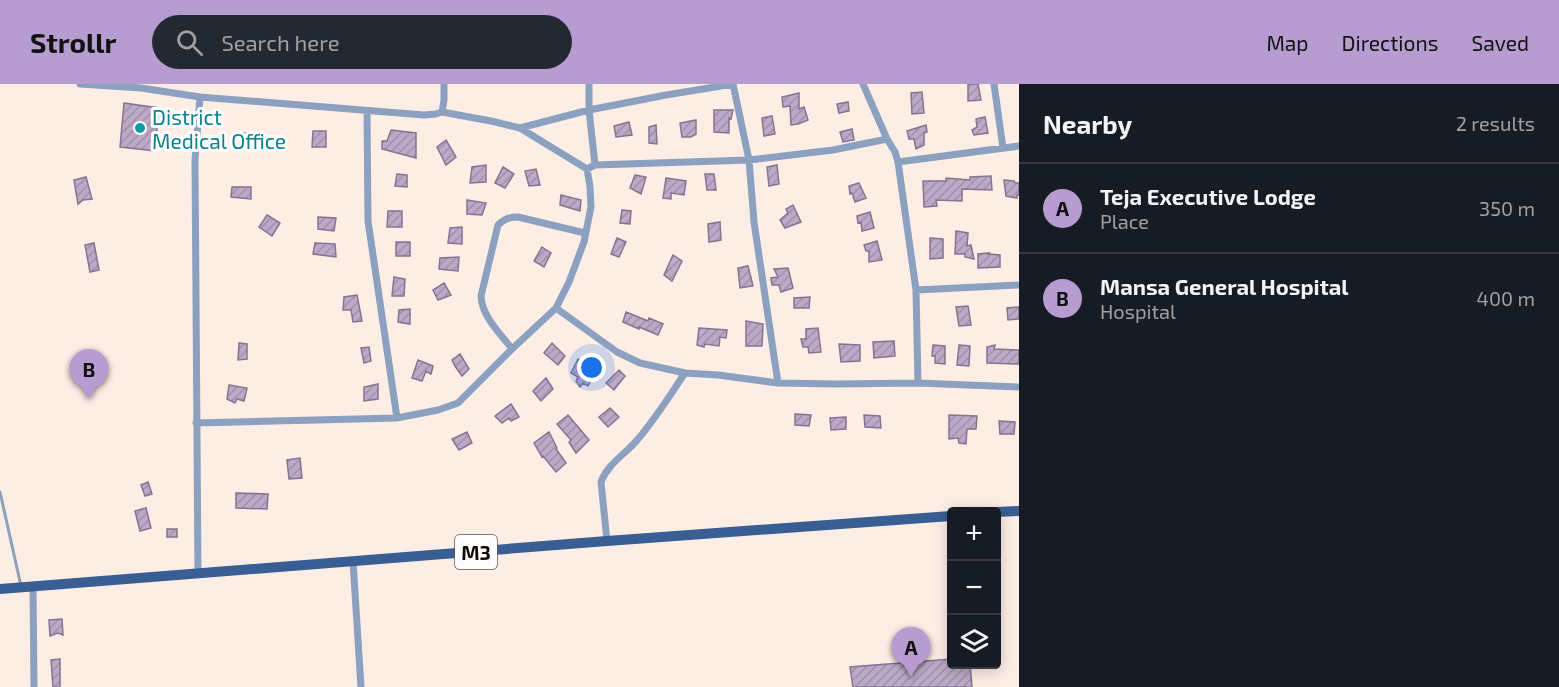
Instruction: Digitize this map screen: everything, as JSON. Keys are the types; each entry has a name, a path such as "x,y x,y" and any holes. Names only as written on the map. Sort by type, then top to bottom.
{"main road":[{"path":"1001,512 1019,511"},
{"name":"M3","path":"0,589 947,516"}],"street":[{"path":"80,84 367,111 424,115 442,112 520,128 587,169 591,207 584,242 556,309 458,403 438,410 397,418 196,423"},
{"path":"442,112 444,84"},
{"path":"589,84 589,110 595,165"},
{"path":"520,128 589,110 733,84 748,160 754,222 778,383"},
{"path":"863,84 898,162 916,290 918,383"},
{"path":"994,84 1003,148"},
{"path":"198,574 195,160 200,96"},
{"path":"367,111 368,221 397,418"},
{"path":"587,169 595,165 748,160 833,150 887,139"},
{"path":"898,162 1019,146"},
{"path":"512,349 485,313 482,305 481,296 498,225 511,217 518,217 585,233"},
{"path":"916,290 1019,285"},
{"path":"556,309 616,352 640,363 685,373 778,383 918,383 1019,387"},
{"path":"606,541 601,482 603,475 644,433 685,373"},
{"path":"353,561 361,687"},
{"path":"33,586 34,687"}],"lane":[{"path":"0,492 21,587"}],"building":[{"path":"968,84 978,84 981,100 968,101"},
{"path":"922,92 924,113 912,114 911,93"},
{"path":"799,93 799,109 804,107 808,120 791,125 790,106 783,107 782,97"},
{"path":"848,102 849,111 839,113 837,104"},
{"name":"District Medical Office","path":"124,103 159,108 155,151 120,147"},
{"path":"714,110 733,110 731,119 729,118 729,133 714,132"},
{"path":"772,116 775,134 764,136 762,118"},
{"path":"985,117 988,133 974,135 972,130 977,127 976,119"},
{"path":"696,120 696,134 691,137 682,137 680,123"},
{"path":"629,122 632,135 616,137 614,126"},
{"path":"656,125 657,144 649,143 649,127"},
{"path":"926,125 924,145 916,149 914,139 909,139 907,131"},
{"path":"852,129 854,140 843,142 840,132"},
{"path":"391,130 416,133 416,158 382,149 382,141 387,141"},
{"path":"313,131 326,131 326,147 312,147"},
{"path":"243,133 255,134 255,150 242,148"},
{"path":"446,140 456,157 446,165 437,147"},
{"path":"486,165 486,182 470,183 472,167"},
{"path":"777,165 779,184 769,186 767,167"},
{"path":"503,167 514,174 505,188 495,183"},
{"path":"536,169 540,185 529,186 525,171"},
{"path":"397,174 407,175 407,187 395,186"},
{"path":"705,174 714,174 716,190 707,190"},
{"path":"635,175 646,177 641,194 630,188"},
{"path":"991,176 992,190 962,189 962,201 936,200 937,206 924,207 923,181 946,181 946,178 970,180 970,177"},
{"path":"86,177 92,199 83,200 78,204 74,180"},
{"path":"666,178 686,181 684,195 671,193 671,199 663,198"},
{"path":"1004,180 1019,183 1017,198 1006,196"},
{"path":"859,183 866,198 855,202 852,193 850,194 849,186"},
{"path":"232,187 251,187 251,199 231,197"},
{"path":"561,195 581,200 580,211 560,205"},
{"path":"467,200 486,203 482,215 467,214"},
{"path":"793,205 801,222 785,228 780,220 788,213 786,209"},
{"path":"622,210 631,211 630,224 620,223"},
{"path":"388,211 402,211 402,227 387,227"},
{"path":"870,212 874,228 862,231 861,222 858,223 857,216"},
{"path":"267,215 280,223 272,236 259,227"},
{"path":"318,217 336,218 334,231 318,229"},
{"path":"720,222 721,240 709,242 708,224"},
{"path":"462,227 462,244 448,243 450,228"},
{"path":"956,231 968,233 967,246 971,245 974,259 965,257 965,254 955,254"},
{"path":"617,238 626,242 619,257 611,254"},
{"path":"930,238 943,239 943,258 930,259"},
{"path":"877,241 882,260 869,262 869,251 866,251 864,245"},
{"path":"396,242 410,242 410,256 396,256"},
{"path":"94,243 99,270 90,272 85,245"},
{"path":"315,243 335,244 336,257 313,254"},
{"path":"542,247 551,253 544,267 534,261"},
{"path":"978,254 1000,255 1000,267 978,268"},
{"path":"673,255 682,261 672,281 664,275"},
{"path":"459,257 458,271 439,269 440,258"},
{"path":"748,266 753,286 740,288 738,268"},
{"path":"788,268 793,288 781,292 779,285 772,285 771,278 778,277 774,269"},
{"path":"394,277 405,279 404,296 392,296"},
{"path":"444,283 451,295 438,300 433,290"},
{"path":"357,295 362,321 353,322 351,310 343,310 344,297"},
{"path":"810,297 809,308 794,308 794,298"},
{"path":"968,306 971,325 959,326 956,307"},
{"path":"1019,307 1019,319 1008,320 1007,308"},
{"path":"410,309 410,324 398,322 399,310"},
{"path":"626,312 663,324 658,335 623,322"},
{"path":"746,321 763,324 762,346 746,346"},
{"path":"699,328 727,330 726,338 720,337 719,346 697,345"},
{"path":"818,328 821,352 809,353 808,347 803,347 801,339 806,339 806,329"},
{"path":"894,341 895,356 874,358 873,342"},
{"path":"239,343 247,344 247,359 238,360"},
{"path":"552,343 565,356 558,365 544,353"},
{"path":"839,344 860,345 860,361 841,362"},
{"path":"933,345 945,346 945,364 935,363 935,356 932,356"},
{"path":"959,345 970,346 969,366 957,365"},
{"path":"995,345 994,349 1019,350 1019,364 987,363 987,347"},
{"path":"369,347 371,361 364,363 361,348"},
{"path":"460,354 469,369 462,376 452,360"},
{"path":"578,359 595,373 588,386 583,383 580,387 576,381 578,377 571,373"},
{"path":"418,360 433,366 431,374 426,371 422,381 412,378"},
{"path":"619,370 625,376 614,390 606,383"},
{"path":"546,378 553,389 541,401 533,391"},
{"path":"378,384 378,399 364,401 364,387"},
{"path":"229,385 247,388 244,401 237,399 235,403 227,399"},
{"path":"511,404 519,417 511,421 509,418 502,423 495,416"},
{"path":"610,408 619,417 608,427 599,417"},
{"path":"795,414 811,415 809,426 795,425"},
{"path":"568,415 589,440 576,453 569,442 571,440 557,424"},
{"path":"864,415 880,416 881,428 865,427"},
{"path":"949,415 977,416 976,429 967,429 966,444 959,443 958,438 949,439"},
{"path":"846,417 846,429 831,430 830,418"},
{"path":"999,421 1015,422 1014,434 1000,434"},
{"path":"467,432 472,443 459,450 452,439"},
{"path":"549,432 556,449 566,463 556,472 542,457 534,443"},
{"path":"300,458 302,478 289,479 287,460"},
{"path":"148,482 152,494 145,496 141,485"},
{"path":"236,493 268,494 267,509 236,508"},
{"path":"146,508 151,528 140,531 135,511"},
{"path":"167,529 177,529 177,537 167,537"},
{"path":"62,619 63,635 58,633 50,636 49,620"},
{"path":"60,659 60,687 53,687 51,660"},
{"path":"947,659 947,669 970,669 972,687 853,687 850,667"}],"place":[{"name":"District Medical Office","path":"140,128"},
{"name":"Mansa General Hospital","path":"89,399"},
{"name":"Teja Executive Lodge","path":"911,677"}]}
